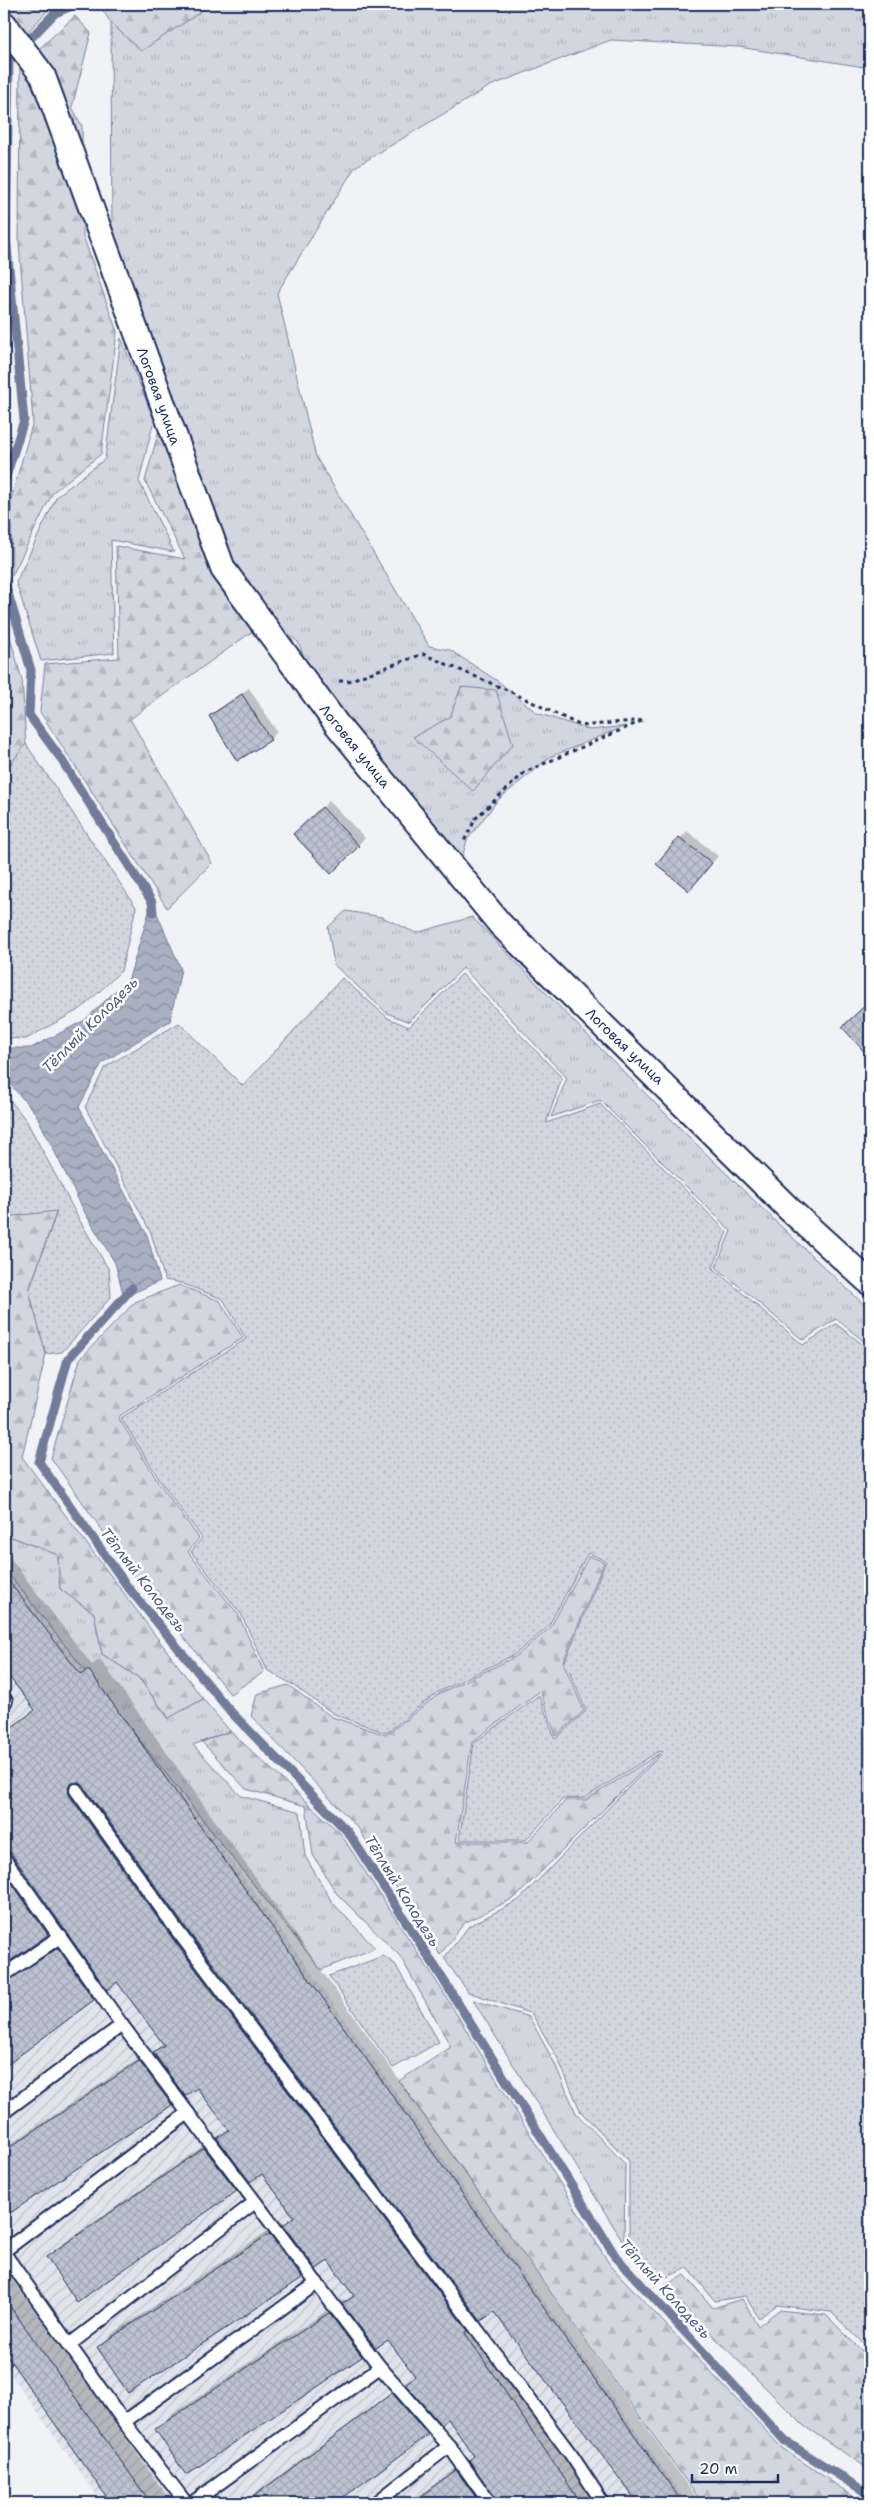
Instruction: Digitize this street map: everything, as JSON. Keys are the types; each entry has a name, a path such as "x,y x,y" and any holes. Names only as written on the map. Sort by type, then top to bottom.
{"street":[{"name":"Логовая улица","path":"4,24 43,76 223,569 338,726 500,924 789,1209 870,1283"}],"lane":[{"path":"4,1698 6,1701 4,1703"},
{"path":"76,1790 176,1929 572,2456 603,2503"},
{"path":"4,1858 61,1936 122,2025 188,2114 380,2366 449,2446 490,2503"},
{"path":"4,1975 61,1936"},
{"path":"4,2112 122,2025"},
{"path":"186,2503 124,2422 4,2252 188,2114"},
{"path":"69,2344 255,2202"},
{"path":"124,2422 317,2283"},
{"path":"192,2503 380,2366"},
{"path":"376,2503 449,2446"}],"path":[{"path":"303,679 348,681 423,654 509,691 581,726 644,720 525,772 476,818 452,865"}],"shaded area":[{"path":"4,1555 84,1652 687,2503 102,2503 4,2365"}],"green space":[{"path":"4,4 60,4 48,10 11,50 4,33"},
{"path":"99,4 210,4 141,51 111,23"},
{"path":"210,4 870,4 870,68 739,47 611,40 490,86 355,167 277,293 316,457 429,646 450,650 499,682 537,713 590,730 626,726 550,757 498,800 467,840 460,865 307,664 298,642 269,618 229,564 112,245 111,23 141,50"},
{"path":"75,16 91,33 72,107 82,126 83,236 117,332 101,454 53,492 12,576 11,499 33,421 19,243 20,66"},
{"path":"121,338 154,420 139,481 174,552 111,540 114,653 41,661 16,582 57,496 105,459"},
{"path":"160,426 216,573 253,631 130,719 212,863 167,908 40,712 45,664 119,658 116,546 185,559 145,481"},
{"path":"4,615 22,680 26,744 4,772"},
{"path":"461,687 496,690 513,744 473,791 413,737 450,717"},
{"path":"26,744 136,907 121,971 82,1008 26,1039 4,1038 4,772"},
{"path":"346,911 382,917 416,933 472,917 668,1116 870,1310 870,1346 836,1319 803,1340 716,1267 731,1231 600,1100 551,1117 567,1078 463,968 409,1022 387,1013 334,965 328,927"},
{"path":"462,974 562,1078 546,1123 600,1104 727,1232 713,1268 803,1345 836,1324 870,1350 870,2350 831,2312 777,2305 759,2318 745,2296 715,2301 688,2268 657,2281 629,2246 629,2161 581,2112 558,2059 532,2014 468,1992 444,1958 469,1926 519,1900 663,1752 659,1751 585,1798 563,1799 526,1840 459,1840 474,1743 539,1695 555,1739 586,1711 565,1661 606,1561 588,1553 548,1627 514,1655 438,1692 386,1733 334,1714 290,1683 267,1670 241,1614 191,1552 202,1538 161,1482 121,1418 246,1339 223,1299 181,1283 165,1280 151,1233 85,1107 105,1067 179,1023 243,1086 342,978 388,1018 409,1027"},
{"path":"4,1093 26,1120 80,1221 109,1270 111,1297 62,1352 46,1354 29,1291 57,1211 4,1217"},
{"path":"57,1210 29,1291 46,1354 22,1457 203,1699 169,1718 139,1678 102,1654 94,1613 60,1589 58,1555 4,1534 4,1217"},
{"path":"179,1285 220,1301 243,1338 118,1417 159,1483 199,1538 188,1552 238,1614 264,1672 230,1694 139,1582 51,1458 80,1359 135,1302"},
{"path":"4,1534 58,1555 60,1589 94,1613 102,1654 139,1678 168,1718 203,1699 230,1731 193,1745 241,1796 300,1812 305,1856 332,1902 375,1948 321,1970 4,1568"},
{"path":"589,1556 604,1562 563,1662 584,1711 556,1736 540,1691 472,1742 456,1842 528,1842 566,1800 586,1800 660,1753 516,1897 464,1923 440,1955 358,1828 251,1716 257,1694 288,1685 332,1717 386,1735 440,1693 515,1657 550,1628"},
{"path":"230,1731 340,1833 440,1987 610,2265 782,2448 863,2503 702,2503 399,2081 451,2047 400,1956 337,1894 313,1855 306,1806 246,1789 202,1742"},
{"path":"383,1956 395,1964 439,2042 393,2068 329,1976"},
{"path":"473,2000 529,2017 554,2062 576,2113 625,2164 624,2243"},
{"path":"685,2275 713,2308 742,2299 758,2326 779,2310 826,2315 870,2359 870,2470 804,2426 663,2286"}],"water":[{"path":"152,902 181,969 170,1021 102,1063 79,1107 147,1235 160,1281 124,1297 115,1263 85,1213 36,1114 4,1077 4,1048 31,1048 85,1020 129,978"}],"building":[{"path":"242,694 271,740 237,761 209,716"},
{"path":"322,807 359,846 331,874 293,834"},
{"path":"679,837 712,863 689,891 656,864"},
{"path":"870,1001 870,1058 842,1027"},
{"path":"4,1575 81,1675 88,1669 683,2503 638,2503 494,2312 481,2321 183,1924 83,1785 79,1782 72,1783 68,1787 69,1795 169,1934 468,2331 465,2333 581,2503 498,2503 469,2460 474,2456 448,2419 441,2425 405,2384 415,2376 388,2340 376,2348 342,2304 354,2296 328,2261 316,2269 283,2225 294,2217 262,2174 250,2182 217,2138 229,2130 197,2088 185,2096 153,2052 164,2045 117,1982 107,1990 11,1853 4,1850 4,1733 35,1710 4,1670"},
{"path":"4,1872 48,1935 4,1965"},
{"path":"58,1948 94,2000 4,2067 4,1983"},
{"path":"139,2061 172,2105 4,2217 4,2151"},
{"path":"204,2148 237,2191 77,2302 46,2257"},
{"path":"269,2234 302,2278 128,2393 97,2347"},
{"path":"4,2298 151,2503 111,2503 4,2352"},
{"path":"329,2313 362,2357 186,2475 155,2429"},
{"path":"392,2393 428,2435 336,2503 245,2503"},
{"path":"456,2470 480,2503 411,2503"}],"waterway":[{"path":"22,47 55,13 76,4"},
{"name":"Тёплый Колодезь","path":"4,48 9,60 6,237 24,420 4,483"},
{"name":"Тёплый Колодезь","path":"4,580 31,670 29,715 59,756 152,902 153,912"},
{"name":"Тёплый Колодезь","path":"132,1288 68,1359 39,1462 127,1586 230,1711 348,1832 436,1968 616,2257 785,2441 870,2495"}]}
